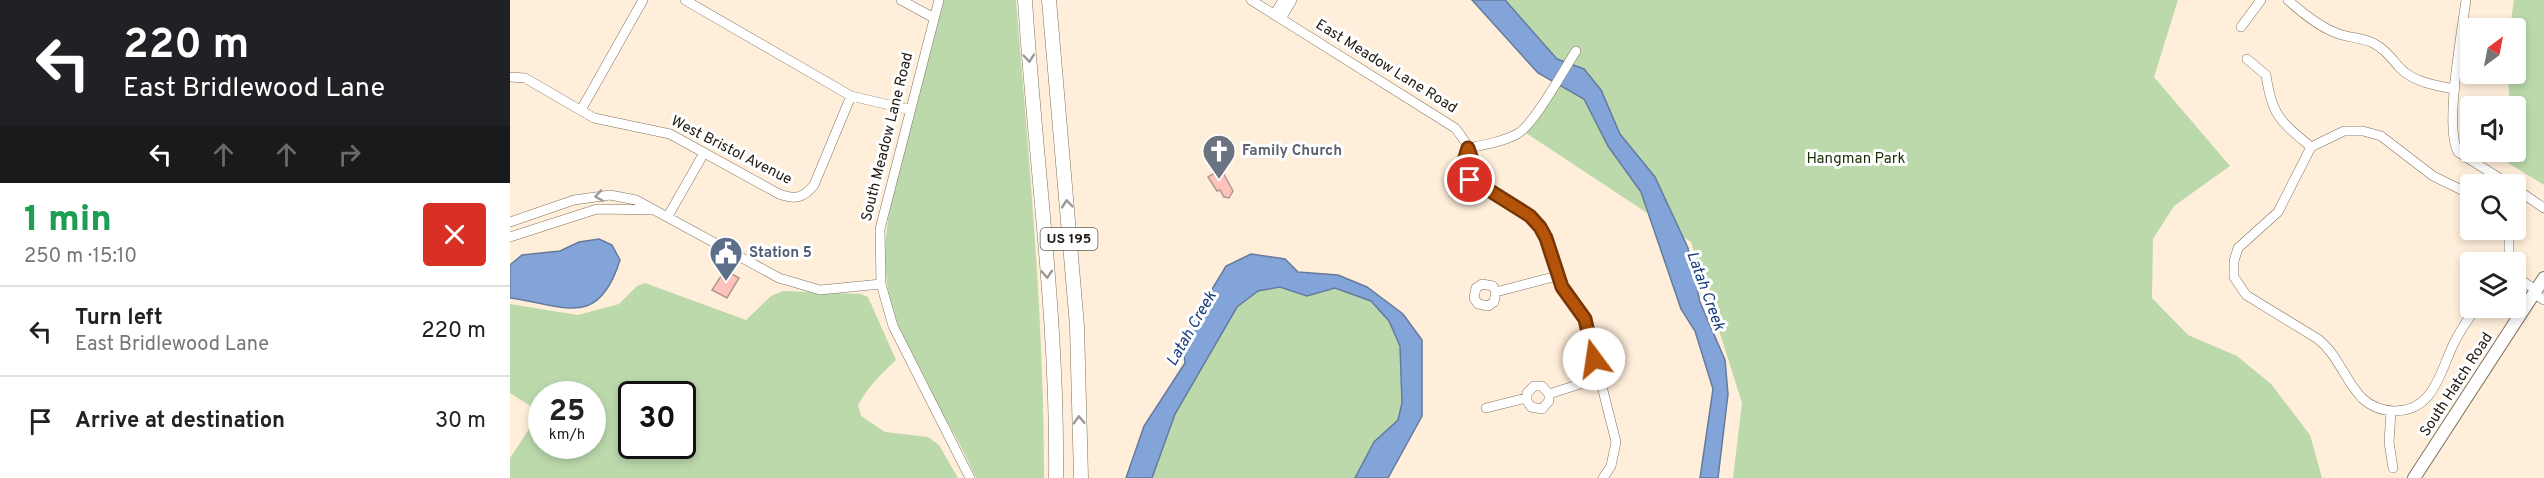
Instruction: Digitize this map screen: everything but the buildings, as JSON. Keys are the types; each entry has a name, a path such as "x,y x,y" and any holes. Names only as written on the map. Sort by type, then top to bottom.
{"highway":[{"name":"US 195","path":"1025,0 1052,335 1056,478"},
{"name":"US 195","path":"1050,0 1077,326 1081,478"}],"main road":[{"name":"South Hatch Road","path":"2414,478 2538,294 2544,278"}],"street":[{"path":"581,110 643,0"},
{"path":"685,0 851,96 911,110"},
{"path":"901,0 934,18"},
{"name":"South Meadow Lane Road","path":"939,0 880,229 881,284 893,326 970,478"},
{"name":"East Meadow Lane Road","path":"1251,0 1455,128 1468,148"},
{"path":"1277,17 1283,0"},
{"path":"2241,27 2261,0"},
{"path":"2288,0 2327,28 2381,47 2401,69 2413,76 2434,86 2455,89"},
{"path":"2466,0 2455,89 2453,143 2458,152 2493,174"},
{"path":"1277,17 1296,1"},
{"path":"1576,51 1539,109 1519,133 1494,143 1468,148 1462,167 1467,178 1536,221 1546,238 1562,287 1585,319 1616,441 1611,466 1603,478"},
{"path":"2247,59 2266,75 2272,106 2278,118 2311,147"},
{"name":"West Bristol Avenue","path":"510,78 525,78 594,118 670,134 779,195 793,199 806,195 814,185 851,96"},
{"path":"2460,189 2433,176 2381,136 2363,130 2344,131 2311,147 2278,212 2238,248 2234,261 2234,277 2246,295 2328,347 2361,396 2373,406 2391,412 2417,406 2429,396 2455,342 2470,318"},
{"path":"668,216 704,153"},
{"path":"510,222 574,200 610,195 636,200 780,278 820,290 881,284"},
{"path":"2526,196 2544,208"},
{"path":"510,237 597,209 655,210"},
{"path":"1496,292 1557,276"},
{"path":"2526,285 2538,294"},
{"path":"1549,394 1599,378"},
{"path":"1534,386 1542,386 1549,394 1549,401 1542,409 1531,407 1526,398 1528,390 1534,386"},
{"path":"1486,408 1526,398"},
{"path":"2391,412 2389,442 2393,468"}],"green space":[{"path":"944,0 1016,0 1039,299 1044,478 976,478 910,354 893,311 885,264 888,218"},
{"name":"Hangman Park","path":"1490,0 2178,0 2154,77 2230,166 2174,206 2153,239 2152,298 2188,335 2237,356 2271,384 2310,435 2322,478 1733,478 1742,403 1691,242 1526,133 1564,78"},
{"path":"2514,0 2544,0 2544,185 2507,162 2526,162 2526,96 2509,96 2509,84 2526,84 2526,18 2511,18"},
{"path":"1252,278 1338,281 1369,294 1397,318 1410,419 1373,478 1142,478 1156,431"},
{"path":"645,283 746,320 771,296 783,291 861,294 868,297 896,360 862,398 858,405 861,416 885,432 928,437 939,445 958,478 510,478 510,458 528,430 528,459 606,459 606,381 528,381 528,404 510,393 510,304 578,315 619,304 637,286"}],"water":[{"path":"1472,0 1505,0 1557,59 1584,69 1601,90 1620,134 1655,177 1688,248 1700,302 1725,360 1728,394 1718,478 1700,478 1713,389 1695,331 1681,309 1641,192 1608,146 1584,99 1538,73"},
{"path":"599,239 612,245 620,260 611,282 601,296 590,305 563,308 510,298 510,265 522,255 560,251 579,242"},
{"name":"Latah Creek","path":"1251,254 1285,259 1298,272 1338,275 1367,287 1403,314 1422,340 1422,416 1388,478 1355,478 1374,442 1398,420 1402,403 1400,346 1389,321 1371,301 1335,288 1307,296 1280,287 1258,291 1237,307 1175,414 1152,478 1126,478 1144,426 1185,363 1182,339 1226,266"}],"place":[{"name":"Family Church","path":"1219,180"},
{"name":"Station 5","path":"726,282"}],"route":[{"path":"1470,180 1462,167 1468,148 1476,171 1476,182 1530,216 1540,227 1546,238 1562,287 1585,319 1594,359"}]}
